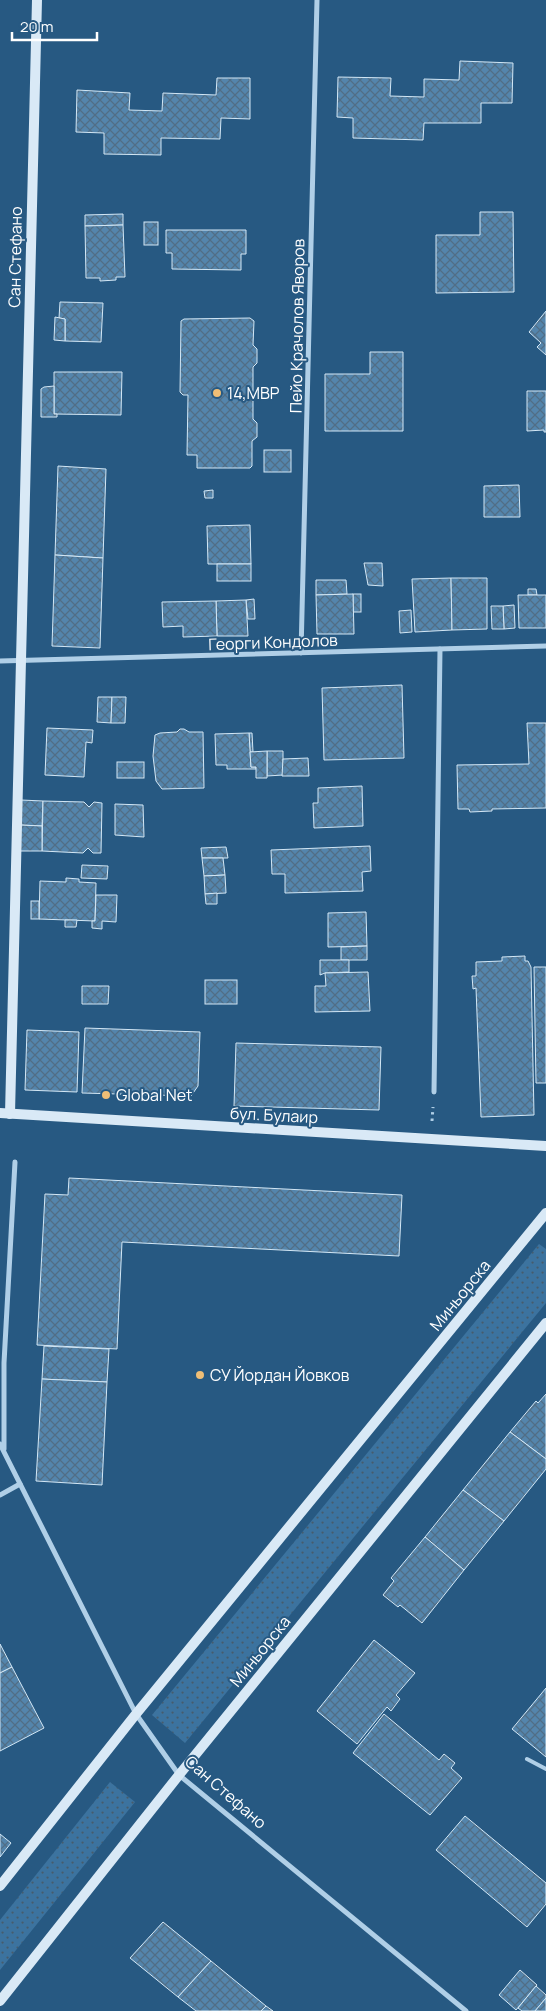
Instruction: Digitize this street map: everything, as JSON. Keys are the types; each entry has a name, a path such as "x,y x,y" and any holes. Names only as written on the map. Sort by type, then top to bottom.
{"main road":[{"name":"Сан Стефано","path":"5,1114 20,662 37,0"},
{"name":"бул. Булаир","path":"5,1114 546,1146"},
{"name":"Миньорска","path":"0,1886 136,1714 546,1213"},
{"name":"Миньорска","path":"0,2001 179,1775 546,1323"}],"street":[{"name":"Пейо Крачолов Яворов","path":"301,654 317,0"},
{"name":"Георги Кондолов","path":"0,661 20,662 546,646"},
{"path":"434,1092 440,649"},
{"name":"Сан Стефано","path":"4,1452 4,1363 16,1162"},
{"name":"Сан Стефано","path":"0,1444 136,1714 179,1775 466,2011"},
{"path":"0,1495 20,1484"}],"lane":[{"path":"527,1759 546,1769"}],"path":[{"path":"430,1139 434,1092"}],"shaded area":[{"path":"539,1244 546,1249 546,1303 185,1743 152,1715"},
{"path":"110,1782 135,1802 0,1970 0,1920"}],"building":[{"path":"460,61 513,63 512,103 481,103 481,123 424,123 423,140 353,138 353,118 337,117 338,77 391,78 390,96 424,97 424,79 459,80"},
{"path":"217,78 250,78 250,119 221,118 220,139 161,138 161,155 104,154 104,133 76,132 77,90 130,93 129,110 162,111 163,93 216,95"},
{"path":"480,212 513,212 514,292 436,293 436,235 480,235"},
{"path":"123,214 123,225 85,226 85,215"},
{"path":"144,222 158,222 158,245 144,245"},
{"path":"123,225 125,277 116,277 116,280 100,281 100,278 86,278 85,226"},
{"path":"166,230 246,230 246,254 241,254 241,270 172,269 172,253 166,253"},
{"path":"60,302 103,303 101,342 65,341 65,319 59,318"},
{"path":"546,311 546,355 537,347 541,343 529,332"},
{"path":"55,317 65,319 65,341 54,340"},
{"name":"14,МВР","path":"250,318 254,321 253,345 257,349 257,363 253,367 253,419 257,423 257,437 252,441 252,466 250,468 197,468 197,455 187,455 188,395 183,395 180,392 181,321 184,319"},
{"path":"370,352 403,352 403,431 325,431 325,374 370,374"},
{"path":"54,372 122,372 121,415 54,414"},
{"path":"54,386 54,414 57,414 57,417 41,417 41,389"},
{"path":"527,391 546,391 546,432 544,430 527,431"},
{"path":"264,450 291,450 291,472 264,472"},
{"path":"58,466 106,469 103,558 55,555"},
{"path":"519,485 520,517 484,517 484,486"},
{"path":"213,490 213,498 205,498 204,491"},
{"path":"250,525 251,564 208,564 207,526"},
{"path":"55,555 103,558 100,648 52,646"},
{"path":"364,563 382,563 383,586 368,585"},
{"path":"217,564 251,564 251,581 217,581"},
{"path":"451,578 452,630 415,632 412,579"},
{"path":"451,578 487,578 487,629 452,630"},
{"path":"316,580 346,580 347,594 316,595"},
{"path":"528,589 536,589 537,595 528,595"},
{"path":"353,594 361,594 361,612 353,612"},
{"path":"353,594 354,634 317,634 316,595"},
{"path":"518,595 546,595 546,628 519,628"},
{"path":"254,599 255,619 248,619 246,600"},
{"path":"246,600 248,636 217,636 216,601"},
{"path":"216,601 217,636 183,637 183,626 163,627 162,602"},
{"path":"514,605 515,628 504,629 503,606"},
{"path":"491,606 503,606 504,629 492,629"},
{"path":"411,610 412,632 400,633 399,611"},
{"path":"402,685 404,758 324,760 322,688"},
{"path":"98,697 112,697 111,723 97,722"},
{"path":"112,697 126,697 125,723 111,723"},
{"path":"527,723 546,723 546,808 492,809 492,811 470,812 469,809 458,809 457,765 529,764"},
{"path":"47,728 93,730 92,743 86,742 84,777 45,775"},
{"path":"180,729 189,732 203,732 204,788 162,789 156,781 153,756 155,735 177,732"},
{"path":"249,733 252,733 253,752 250,752"},
{"path":"249,733 251,767 256,767 256,769 227,769 227,765 216,765 215,734"},
{"path":"267,751 283,751 283,775 267,776"},
{"path":"267,751 267,778 256,778 256,767 251,767 250,752"},
{"path":"308,758 309,776 282,776 283,759"},
{"path":"117,762 144,762 144,778 117,778"},
{"path":"362,786 363,826 314,828 313,803 318,803 318,788"},
{"path":"21,800 43,801 42,826 20,825"},
{"path":"43,801 84,802 89,807 94,802 102,803 101,853 93,853 88,848 83,853 42,851"},
{"path":"115,804 143,805 144,837 115,835"},
{"path":"20,825 42,826 42,851 20,851"},
{"path":"370,846 371,871 362,872 363,891 285,893 285,874 272,874 271,850"},
{"path":"226,847 228,858 202,858 201,848"},
{"path":"202,858 223,858 225,875 204,876"},
{"path":"82,865 108,866 107,879 81,878"},
{"path":"225,875 226,893 205,894 204,876"},
{"path":"66,878 79,879 79,882 96,883 95,921 39,919 40,881 66,882"},
{"path":"217,893 217,904 206,904 205,894"},
{"path":"96,895 117,895 116,922 102,921 102,929 92,928 92,921 95,921"},
{"path":"31,901 39,901 39,919 31,919"},
{"path":"366,912 367,946 328,947 328,913"},
{"path":"65,920 77,920 76,927 65,927"},
{"path":"367,946 367,960 341,960 341,947"},
{"path":"525,956 525,961 528,961 531,967 534,1115 481,1117 476,988 473,989 472,976 476,976 476,962 502,961 502,957"},
{"path":"320,960 349,960 349,972 320,975"},
{"path":"534,967 546,967 546,1083 536,1083"},
{"path":"368,972 370,1011 315,1012 315,986 326,986 325,973"},
{"path":"205,980 237,980 237,1004 205,1004"},
{"path":"82,986 109,986 108,1004 82,1004"},
{"path":"85,1028 200,1032 198,1086 191,1096 82,1093"},
{"path":"27,1030 79,1032 77,1092 25,1090"},
{"path":"236,1043 381,1047 379,1110 234,1106"},
{"path":"69,1178 402,1195 399,1256 122,1242 117,1349 37,1345 45,1194 68,1195"},
{"path":"44,1346 109,1349 107,1382 42,1379"},
{"path":"42,1379 107,1382 102,1485 36,1481"},
{"path":"546,1394 546,1459 510,1432 536,1401 538,1403"},
{"path":"510,1432 546,1459 546,1469 504,1521 463,1490"},
{"path":"463,1490 504,1521 464,1570 425,1537"},
{"path":"425,1537 464,1570 422,1623 400,1605 398,1607 383,1595 394,1581 391,1578"},
{"path":"374,1640 415,1673 396,1695 400,1699 391,1711 387,1707 357,1744 317,1711"},
{"path":"0,1644 12,1667 0,1673"},
{"path":"12,1667 44,1728 0,1751 0,1673"},
{"path":"546,1688 546,1757 512,1729"},
{"path":"384,1714 439,1760 444,1754 455,1763 451,1768 462,1778 430,1815 353,1753"},
{"path":"465,1816 546,1883 546,1904 527,1927 436,1850"},
{"path":"0,1834 11,1843 0,1857"},
{"path":"163,1922 211,1961 178,1997 130,1958"},
{"path":"211,1961 266,2006 261,2011 196,2011 178,1997"},
{"path":"520,1970 537,1985 516,2010 499,1995"},
{"path":"536,1986 546,1995 546,1998 535,2011 522,2011 518,2008"},
{"path":"546,1998 546,2011 535,2011"},
{"path":"266,2006 273,2011 261,2011"}],"place":[{"name":"14,МВР","path":"217,393"},
{"name":"Global Net","path":"106,1095"},
{"name":"СУ Йордан Йовков","path":"200,1375"}]}
